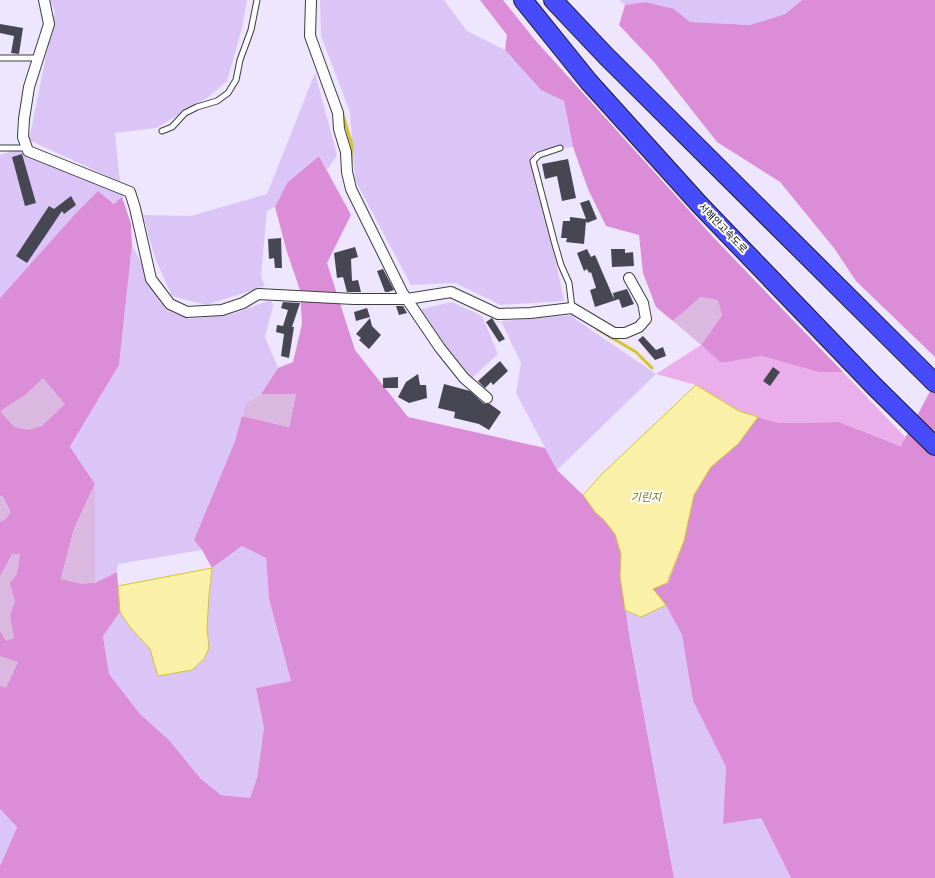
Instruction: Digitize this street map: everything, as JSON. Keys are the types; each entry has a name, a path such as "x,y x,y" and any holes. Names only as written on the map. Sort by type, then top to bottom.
{"highway":[{"name":"서해안고속도로","path":"522,0 589,82 700,205 935,446"},
{"path":"553,0 606,56 935,383"}],"street":[{"path":"44,0 49,24 29,87 24,119 23,138 28,151 130,192 151,279 170,304 187,312 222,310 244,303 258,294 354,299 406,299 451,292 498,314 530,313 572,308 614,333 625,333 639,327 646,319 643,302 629,278"},
{"path":"311,0 310,36 338,113 339,129 346,152 347,172 351,189 406,299 440,348 459,372 487,398"}],"lane":[{"path":"162,131 172,127 185,113 197,107 217,101 228,92 236,80 240,60 251,30 257,0"},
{"path":"0,58 38,58"},
{"path":"0,148 27,148"},
{"path":"560,148 539,155 533,161 561,265 569,283 572,308"}],"shaded area":[{"path":"50,0 247,0 242,28 227,81 207,98 156,128 115,133 120,182 29,140 55,12"},
{"path":"320,0 444,0 467,31 505,50 541,90 564,101 573,147 533,152 564,301 501,305 455,283 411,285 355,180 350,112 321,36"},
{"path":"480,0 503,0 535,40 713,237 843,372 818,372 762,356 721,363 701,345 722,315 701,297 673,321 656,307 643,273 639,235 606,226 588,189 573,147 564,101 541,90 505,50 507,35"},
{"path":"619,0 802,0 785,14 750,25 690,22 674,9 646,2 625,5"},
{"path":"802,0 935,0 935,357 856,281 834,248 780,182 717,142 654,62 619,25 625,5 646,2 674,9 690,22 750,25 785,14"},
{"path":"315,73 337,155 327,170 319,156 287,183 275,207 267,211 261,276 265,286 206,305 172,296 155,258 143,215 191,216 267,194"},
{"path":"20,148 127,193 115,204 98,191 76,213 0,298 0,155"},
{"path":"319,156 351,215 327,263 355,350 408,417 545,448 557,470 583,495 595,512 604,520 615,534 621,554 620,576 630,639 674,878 0,878 0,866 17,827 0,809 0,298 76,213 98,191 114,204 122,197 131,224 132,245 119,365 70,447 95,484 74,529 61,579 95,583 117,572 120,612 103,636 109,674 140,714 169,740 201,779 221,795 250,798 257,778 264,728 256,688 291,681 269,599 266,558 242,546 212,568 202,550 194,540 235,441 242,416 289,427 296,394 261,394 278,368 293,362 302,324 300,290 287,252 275,207 287,183"},
{"path":"132,245 165,308 189,319 232,314 271,300 273,306 265,337 278,368 261,394 246,403 235,441 194,540 202,550 118,564 117,572 95,583 95,484 70,448 119,365"},
{"path":"701,297 718,300 722,315 701,345 673,321"},
{"path":"452,302 482,316 498,354 472,378 443,342 421,309"},
{"path":"573,315 575,319 656,374 557,470 516,393 521,363 501,321"},
{"path":"701,345 721,363 762,356 818,372 843,372 906,438 902,446 839,422 778,423 739,411 696,385 656,374"},
{"path":"43,378 65,404 42,426 28,430 14,427 0,411 25,395"},
{"path":"935,382 935,878 791,878 761,818 723,824 726,767 693,701 682,635 666,605 652,589 668,583 684,541 694,495 711,467 738,444 758,417 779,423 839,422 901,446"},
{"path":"261,394 296,394 289,427 242,416 246,403"},
{"path":"95,484 95,583 81,584 61,579 74,529"},
{"path":"2,495 11,512 6,519 0,522 0,496"},
{"path":"242,546 266,558 269,599 291,681 256,688 264,728 257,778 250,798 221,795 201,779 169,740 140,714 109,674 103,636 120,612 130,627 150,649 158,675 192,670 209,648 207,627 212,568"},
{"path":"12,554 20,554 17,574 10,583 15,602 10,615 14,638 6,641 0,631 0,576"},
{"path":"666,605 682,635 693,701 726,767 723,824 760,817 791,878 674,878 625,610 641,617"},
{"path":"0,656 18,662 6,688 0,686"},
{"path":"0,809 17,826 0,866"}],"water":[{"name":"기린지","path":"696,385 739,411 758,417 738,444 711,467 694,495 684,541 667,583 653,589 666,605 641,617 625,610 620,576 621,554 615,534 604,520 595,512 583,495 602,474"},
{"path":"212,568 207,627 209,648 204,659 192,670 158,676 150,649 130,627 120,612 118,586"}],"building":[{"path":"0,24 23,28 19,54 11,53 14,36 0,33"},
{"path":"22,154 36,203 25,206 12,157"},
{"path":"568,159 576,198 562,201 557,176 545,179 542,164"},
{"path":"71,196 76,205 64,214 62,211 27,263 16,256 49,206 54,209"},
{"path":"589,200 597,219 587,223 586,221 584,244 566,242 567,238 561,238 563,221 570,221 570,217 586,219 580,203"},
{"path":"281,238 282,268 275,268 274,258 269,259 268,239"},
{"path":"355,247 358,257 351,259 352,281 358,280 361,292 347,292 343,277 337,278 334,253"},
{"path":"587,249 591,257 595,255 614,299 613,293 627,289 634,304 622,308 619,299 595,307 590,290 596,288 591,272 589,273 587,269 584,271 577,253"},
{"path":"611,249 625,249 625,253 633,252 634,266 612,267"},
{"path":"383,269 394,290 385,292 377,271"},
{"path":"283,302 300,303 292,327 294,327 289,358 281,356 284,334 276,332 277,325 283,326 288,310 281,308"},
{"path":"396,306 403,306 407,313 399,315"},
{"path":"367,308 370,317 356,321 354,312"},
{"path":"370,318 372,326 381,335 369,349 359,340 361,338 356,334"},
{"path":"492,318 505,339 499,342 486,322"},
{"path":"643,336 656,350 663,347 666,356 655,360 638,340"},
{"path":"500,361 508,371 493,385 491,382 485,388 478,381"},
{"path":"773,367 780,372 770,386 763,381"},
{"path":"418,374 420,385 426,385 427,398 409,403 398,397 406,382"},
{"path":"398,377 398,388 383,388 383,378"},
{"path":"444,384 470,391 483,403 490,404 501,412 489,430 479,424 454,418 455,412 438,408"}],"waterway":[{"path":"342,112 352,145 351,165"},
{"path":"597,329 636,352 652,368"}]}
